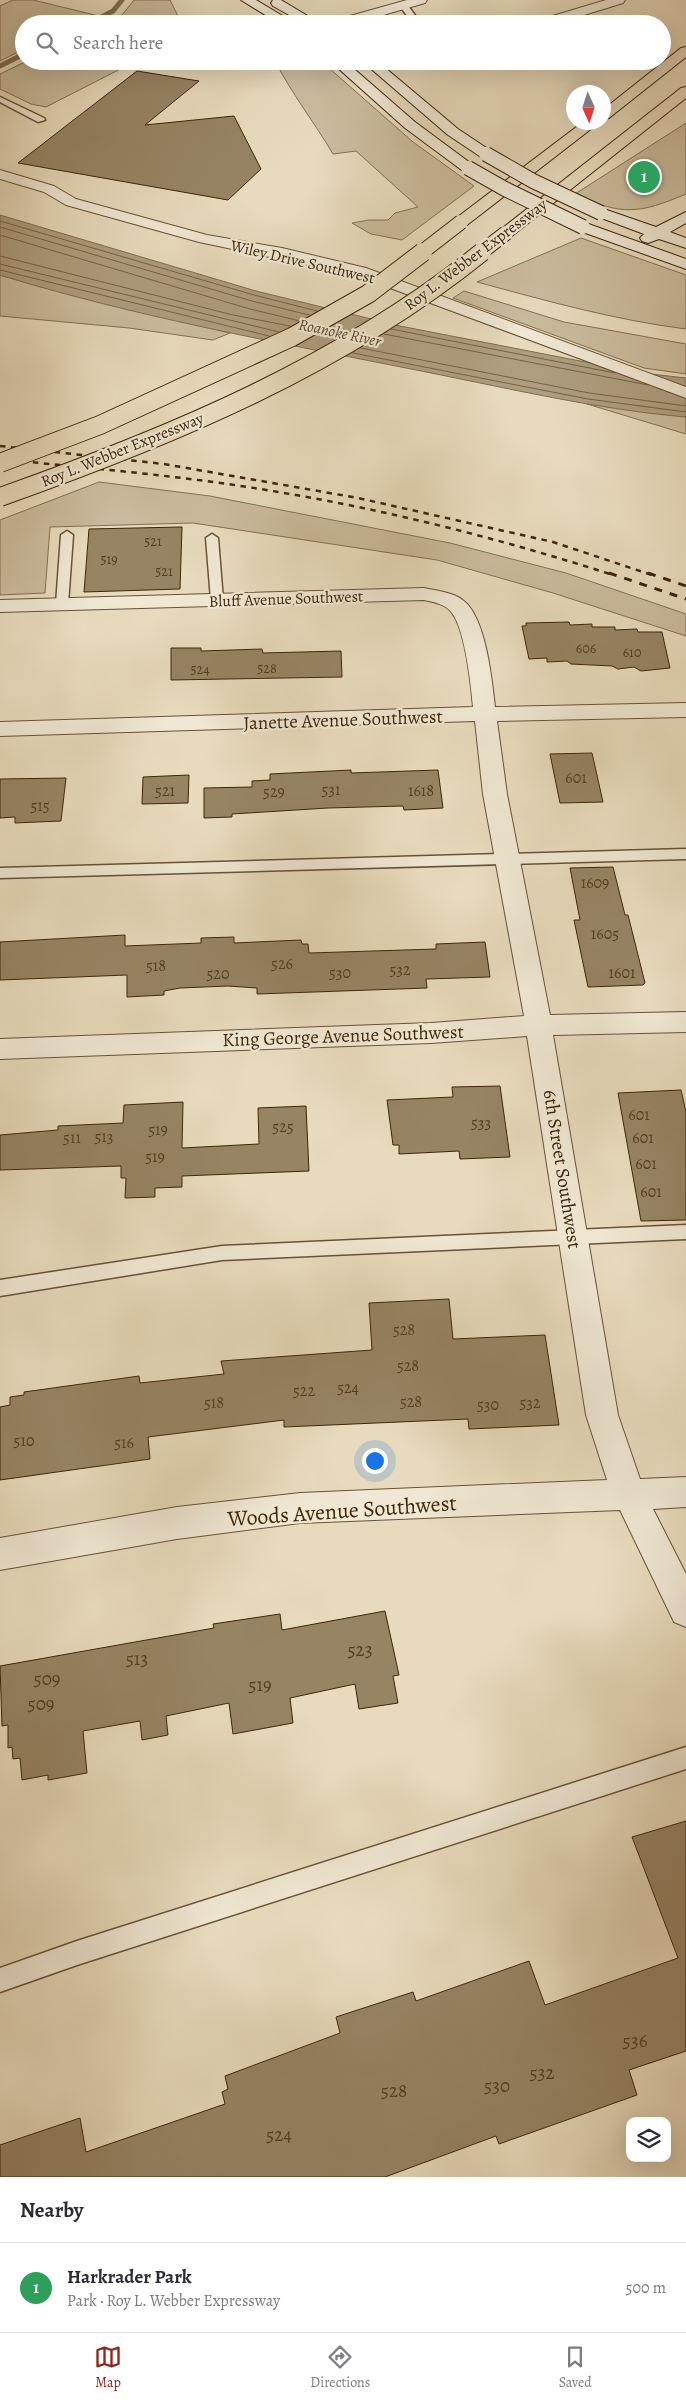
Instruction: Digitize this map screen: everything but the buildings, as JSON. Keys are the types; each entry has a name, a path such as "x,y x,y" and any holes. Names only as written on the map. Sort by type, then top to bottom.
{"highway":[{"path":"671,63 686,51"},
{"path":"611,110 662,70"},
{"name":"Roy L. Webber Expressway","path":"0,496 67,474 207,414 303,367 407,306 452,275 684,93"},
{"name":"Roy L. Webber Expressway","path":"0,463 100,425 238,364 368,294 582,130"}],"street":[{"path":"247,0 274,15"},
{"path":"272,0 299,15"},
{"path":"368,15 421,0"},
{"path":"570,15 619,0"},
{"path":"347,70 416,130 468,168 505,189 583,226 686,264"},
{"path":"380,70 453,132 533,182 601,213 686,243"},
{"name":"Wiley Drive Southwest","path":"0,174 49,189 71,202 205,240 282,253 360,271 456,305 686,393"},
{"path":"634,246 686,217"},
{"name":"Bluff Avenue Southwest","path":"0,606 424,594 454,604 463,613 476,657 484,714"},
{"name":"Janette Avenue Southwest","path":"0,729 484,714 686,710"},
{"name":"6th Street Southwest","path":"484,714 492,778 539,1025 602,1415 610,1445 630,1494 686,1610"},
{"name":"King George Avenue Southwest","path":"0,1049 60,1045 431,1033 539,1025 686,1022"},
{"name":"Woods Avenue Southwest","path":"0,1554 177,1523 300,1508 686,1492"}],"lane":[{"path":"403,5 411,15"},
{"path":"0,99 41,120"},
{"path":"62,604 67,535"},
{"path":"212,538 216,600"},
{"path":"0,873 686,854"},
{"path":"0,1288 222,1253 686,1232"},
{"path":"0,1980 77,1953 686,1758"}],"shaded area":[{"path":"13,0 33,0 95,15 15,15 15,54 0,61 0,6"},
{"path":"134,0 170,0 178,15 122,15"},
{"path":"15,67 15,70 118,70 46,107 31,104 0,89 0,74"},
{"path":"280,70 331,70 413,142 474,186 402,240 371,234 352,223 369,220 388,220 395,213 418,207 356,151 333,154"},
{"path":"686,123 686,194 655,206 630,210 606,206 575,194"},
{"path":"581,238 686,275 686,329 607,315 477,282"},
{"path":"0,275 37,286 230,333 213,340 129,328 0,316"},
{"path":"464,291 564,322 686,344 686,374 644,368 453,298"},
{"path":"587,404 686,417 686,434"},
{"path":"99,482 210,496 450,543 566,573 686,614 686,636 553,593 437,560 193,523 50,527 45,593 0,595 0,520"}],"water":[{"name":"Roanoke River","path":"0,215 256,291 400,326 642,373 686,378 686,417 581,403 253,338 50,290 0,275"}],"waterway":[{"path":"105,15 113,11 122,0"},
{"path":"0,66 15,58"}],"railway":[{"path":"0,446 164,464 358,498 553,542 652,575"},
{"path":"0,459 195,480 350,505 438,525 570,561 613,575"},
{"path":"609,573 686,599"},
{"path":"648,573 686,586"}],"place":[{"name":"Harkrader Park","path":"644,177"}]}
